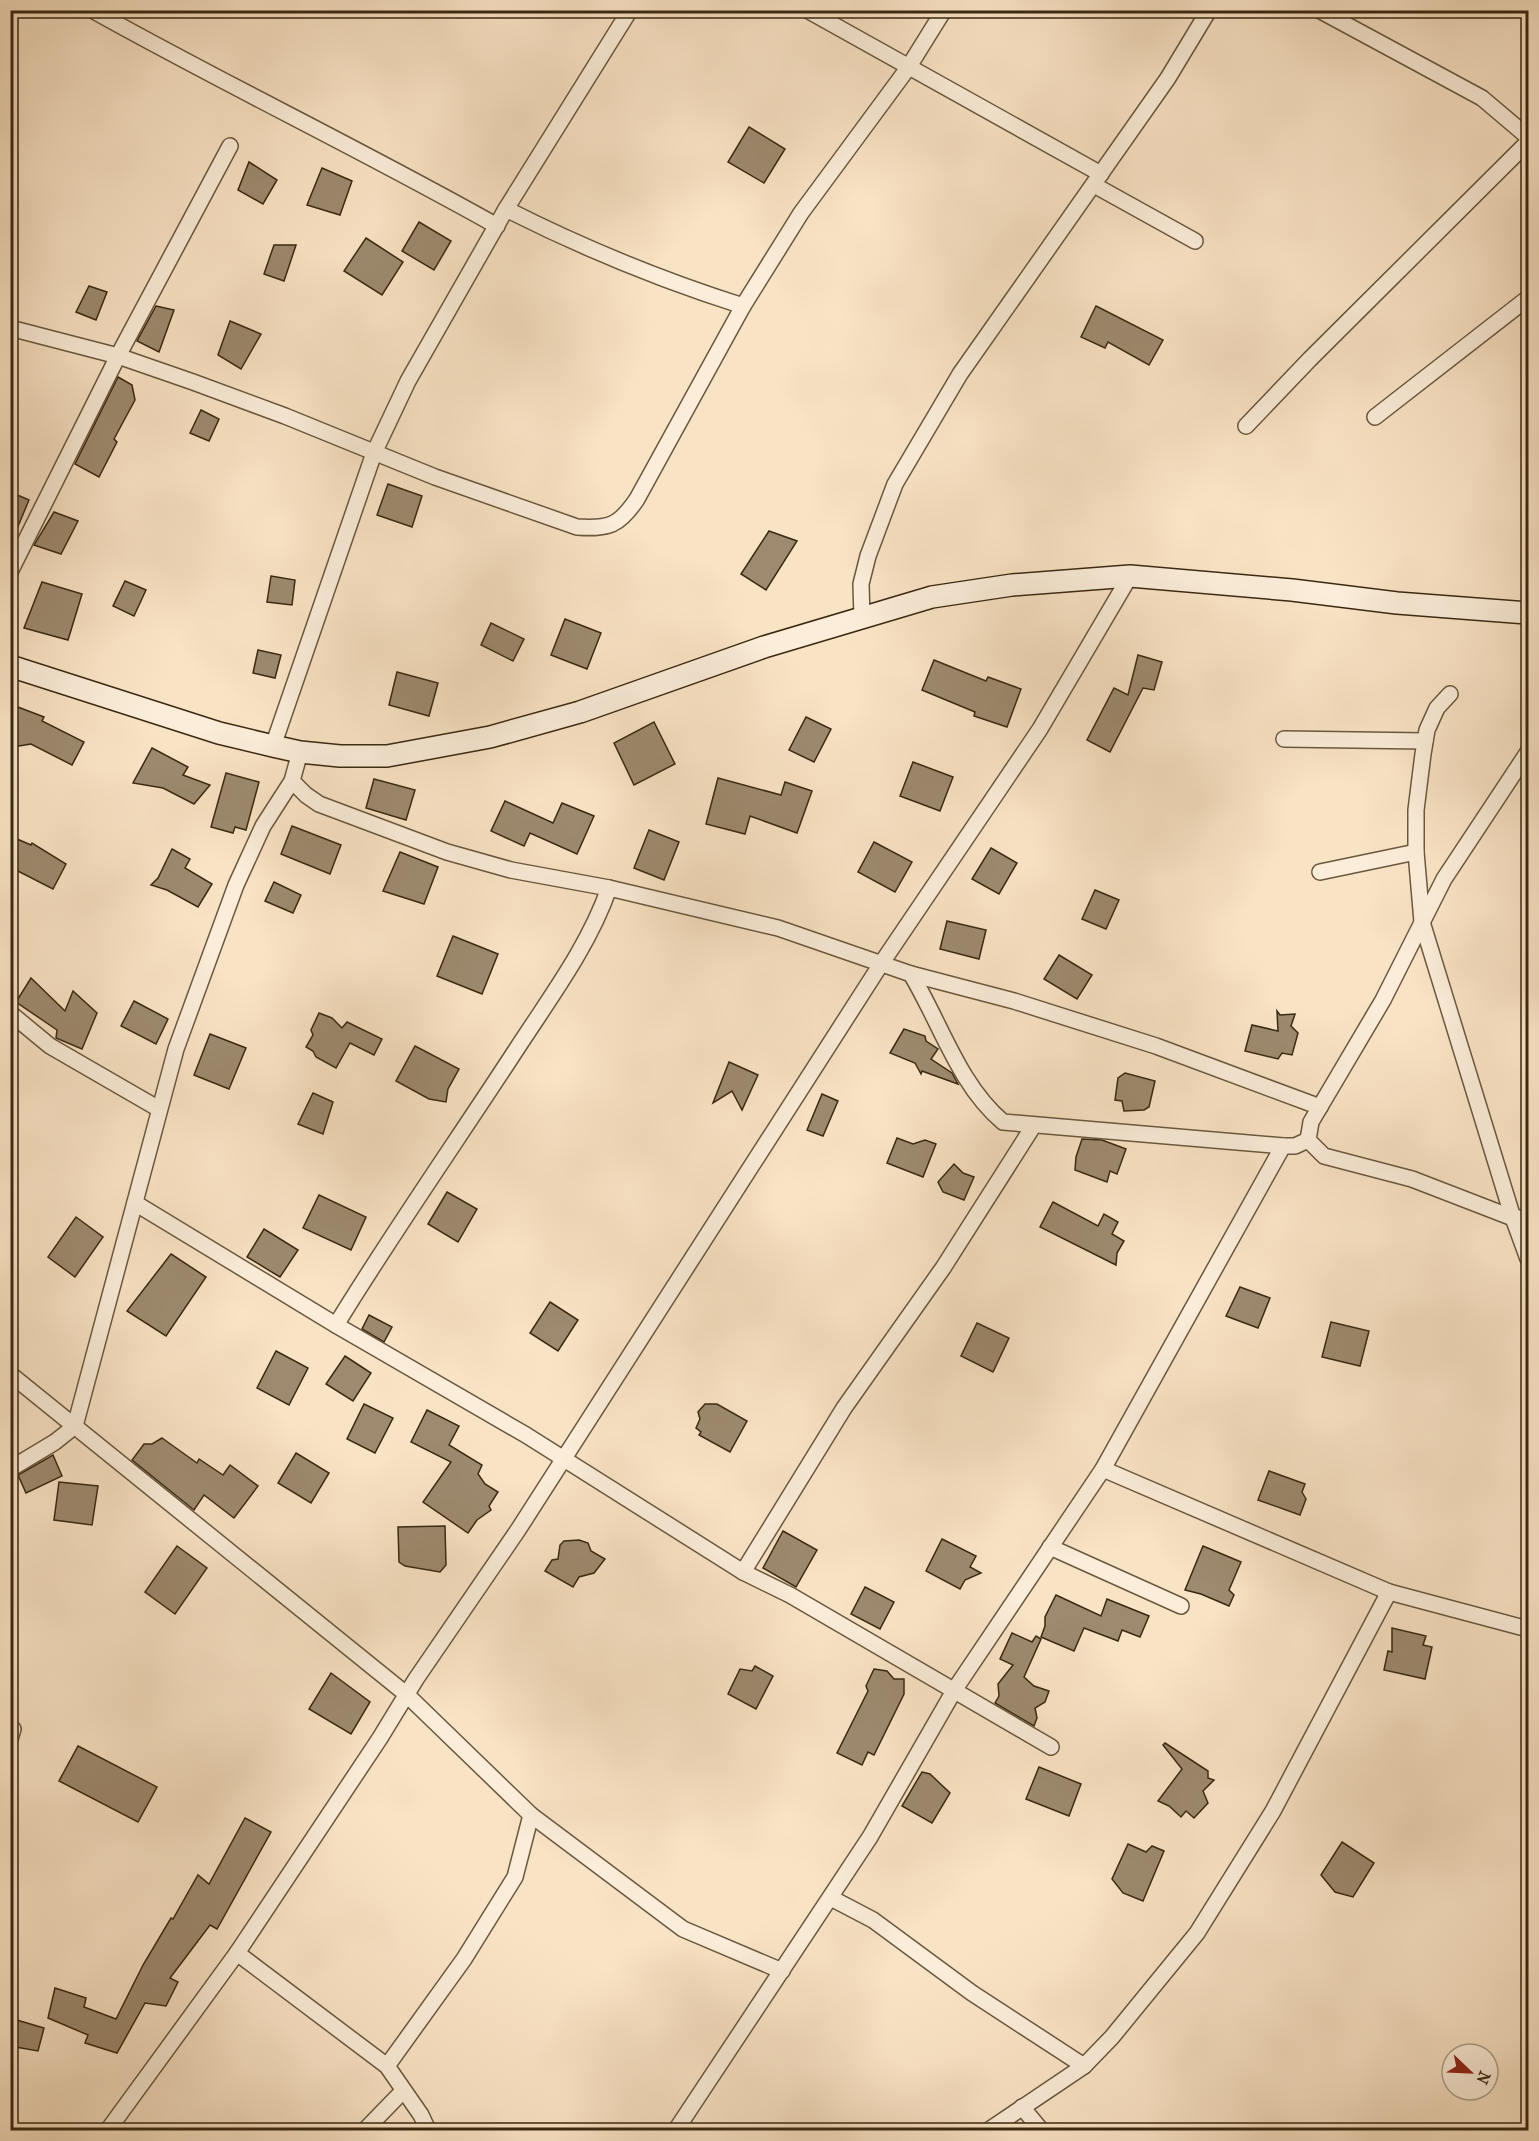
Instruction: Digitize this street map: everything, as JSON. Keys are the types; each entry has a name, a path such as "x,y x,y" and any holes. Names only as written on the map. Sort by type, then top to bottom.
{"main road":[{"path":"10,666 219,733 273,746 300,752 387,756 490,737 580,712 764,647 932,597 1012,585 1130,576 1528,614"}],"street":[{"path":"92,10 158,47 357,148 497,226"},
{"path":"273,746 374,453 408,381 506,209 630,10"},
{"path":"807,10 1097,179 1195,241"},
{"path":"10,328 118,356 285,416 374,453 577,527 597,528 613,525 624,517 637,500 743,306 801,213 908,68 944,10"},
{"path":"862,618 861,584 868,556 896,484 960,374 1168,78 1209,10"},
{"path":"1319,10 1482,98 1528,137"},
{"path":"1246,426 1528,142"},
{"path":"10,572 118,356 230,146"},
{"path":"506,209 593,252 674,284 743,306"},
{"path":"1375,417 1528,298"},
{"path":"108,2130 237,1953 380,1738 406,1694 563,1459 881,964 1040,729 1130,576"},
{"path":"1450,694 1437,708 1425,741 1416,810 1416,852 1422,922 1513,1218 1528,1259"},
{"path":"1284,739 1425,741"},
{"path":"10,1469 40,1453 75,1426 176,1049 236,885 268,819 292,781 300,752"},
{"path":"1308,1140 1309,1130 1320,1107 1383,1000 1444,879 1528,752"},
{"path":"292,781 319,804 447,852 511,870 609,888 778,928 911,974 1014,1001 1156,1046 1320,1107"},
{"path":"1320,872 1416,852"},
{"path":"336,1325 416,1199 551,996 592,928 609,888"},
{"path":"911,974 950,1045 968,1085 985,1107 1003,1122 1076,1126 1156,1136 1283,1146 1295,1146 1308,1140"},
{"path":"10,1012 50,1046 159,1109"},
{"path":"743,1572 857,1389 943,1269 1034,1125"},
{"path":"1308,1140 1324,1156 1412,1179 1513,1218 1528,1218"},
{"path":"676,2130 831,1898 955,1689 1103,1469 1283,1146"},
{"path":"135,1203 563,1459 743,1572 790,1595 955,1689 1051,1747"},
{"path":"10,1374 406,1694 531,1815 683,1929 782,1971"},
{"path":"1103,1469 1389,1592 1528,1629"},
{"path":"1050,1547 1181,1606"},
{"path":"989,2130 1084,2066 1112,2037 1197,1933 1273,1811 1389,1592"},
{"path":"387,2066 464,1959 515,1877 531,1815"},
{"path":"831,1898 873,1920 972,1993 1084,2066"},
{"path":"237,1953 387,2066 421,2115 428,2130"},
{"path":"365,2130 403,2091"},
{"path":"1022,2107 1041,2130"}],"building":[{"path":"749,127 785,149 764,183 728,162"},
{"path":"249,162 277,180 263,204 238,190"},
{"path":"322,168 352,181 340,215 307,205"},
{"path":"419,222 451,241 434,270 402,251"},
{"path":"366,238 403,262 382,295 344,271"},
{"path":"274,245 296,245 284,281 264,274"},
{"path":"89,286 107,292 96,320 76,312"},
{"path":"156,306 174,310 159,352 137,341"},
{"path":"1096,306 1163,340 1149,365 1108,342 1105,348 1081,337"},
{"path":"230,321 261,334 241,369 218,355"},
{"path":"118,377 132,385 135,400 114,439 117,442 99,477 75,464"},
{"path":"201,410 219,419 209,441 190,433"},
{"path":"388,484 422,496 412,527 377,515"},
{"path":"10,492 29,500 11,543 10,543"},
{"path":"54,512 78,521 61,554 34,545"},
{"path":"769,531 797,541 766,590 741,574"},
{"path":"271,576 295,580 292,605 267,602"},
{"path":"125,581 146,590 134,616 113,606"},
{"path":"42,582 82,594 68,640 24,628"},
{"path":"565,619 601,633 587,669 551,655"},
{"path":"491,623 524,639 513,661 481,645"},
{"path":"258,650 281,655 275,678 253,673"},
{"path":"1138,655 1162,662 1154,690 1143,688 1110,752 1087,740 1114,688 1128,695"},
{"path":"934,660 986,681 988,677 1021,689 1007,727 974,716 975,712 922,690"},
{"path":"397,672 438,683 429,716 389,705"},
{"path":"10,704 44,717 42,721 84,742 72,765 31,744 19,746 10,743"},
{"path":"806,717 831,729 814,762 789,750"},
{"path":"654,722 675,764 634,785 614,743"},
{"path":"152,748 188,767 183,775 210,785 194,804 163,788 133,783"},
{"path":"913,762 953,777 940,811 900,796"},
{"path":"226,773 259,782 246,830 235,827 233,833 211,827"},
{"path":"718,778 781,795 785,782 812,791 797,833 750,816 745,834 706,824"},
{"path":"374,779 415,790 406,820 366,808"},
{"path":"505,801 553,823 562,803 594,816 577,854 530,833 524,846 491,831"},
{"path":"292,826 341,845 330,874 281,854"},
{"path":"649,830 679,842 664,880 634,868"},
{"path":"10,836 31,845 32,843 66,864 53,889 10,867"},
{"path":"874,842 912,862 895,892 858,872"},
{"path":"991,848 1017,863 999,894 972,879"},
{"path":"172,849 190,859 185,868 212,884 198,907 167,890 151,885 158,878"},
{"path":"400,852 438,867 424,904 383,891"},
{"path":"274,882 301,895 293,913 265,901"},
{"path":"1095,890 1119,900 1106,929 1082,919"},
{"path":"947,921 986,930 979,959 940,949"},
{"path":"453,936 498,954 482,994 437,976"},
{"path":"1059,955 1092,975 1077,999 1044,979"},
{"path":"31,978 65,1011 73,991 97,1013 82,1049 56,1038 57,1030 16,1002"},
{"path":"134,1001 168,1019 156,1044 121,1026"},
{"path":"1277,1011 1280,1015 1295,1014 1291,1026 1298,1033 1292,1055 1282,1053 1278,1059 1245,1051 1252,1025 1278,1031"},
{"path":"319,1013 332,1018 342,1028 347,1022 382,1039 374,1055 350,1043 336,1068 316,1057 313,1051 306,1047 313,1035 311,1030"},
{"path":"904,1029 925,1036 926,1041 938,1049 931,1059 952,1073 958,1084 922,1071 921,1074 915,1063 890,1053"},
{"path":"210,1034 246,1048 229,1089 194,1075"},
{"path":"415,1046 459,1069 448,1089 446,1102 429,1099 396,1081"},
{"path":"729,1062 758,1075 742,1110 732,1091 713,1103"},
{"path":"1125,1073 1155,1081 1149,1107 1144,1110 1124,1111 1122,1101 1115,1100 1118,1078"},
{"path":"313,1093 333,1102 323,1134 298,1124"},
{"path":"822,1094 838,1101 823,1136 807,1130"},
{"path":"897,1138 913,1144 925,1140 936,1144 923,1177 887,1163"},
{"path":"1082,1139 1102,1140 1126,1149 1117,1174 1110,1171 1107,1182 1075,1170 1076,1157"},
{"path":"954,1164 963,1173 974,1177 964,1200 943,1192 938,1182"},
{"path":"447,1192 477,1209 458,1242 428,1224"},
{"path":"319,1195 366,1217 351,1250 303,1228"},
{"path":"1053,1202 1098,1226 1104,1214 1118,1222 1112,1234 1124,1241 1117,1253 1116,1265 1040,1227"},
{"path":"76,1217 103,1237 75,1277 48,1257"},
{"path":"264,1229 298,1250 280,1277 247,1257"},
{"path":"171,1254 206,1277 166,1336 127,1311"},
{"path":"1240,1287 1270,1298 1258,1328 1226,1316"},
{"path":"550,1302 578,1320 558,1351 530,1333"},
{"path":"369,1315 392,1327 384,1342 362,1329"},
{"path":"1331,1322 1369,1331 1360,1366 1322,1357"},
{"path":"977,1323 1009,1338 993,1372 961,1356"},
{"path":"276,1351 308,1368 289,1405 257,1388"},
{"path":"345,1356 371,1373 353,1401 326,1384"},
{"path":"364,1404 393,1418 375,1453 347,1439"},
{"path":"705,1404 717,1404 747,1421 730,1452 699,1435 701,1432 696,1428 700,1419 698,1412"},
{"path":"427,1410 459,1426 449,1445 482,1465 478,1474 485,1484 498,1492 489,1506 491,1510 477,1520 468,1533 423,1502 451,1462 411,1442"},
{"path":"162,1438 197,1463 199,1459 223,1475 230,1465 258,1486 234,1518 204,1495 194,1510 132,1460 144,1444 152,1444"},
{"path":"296,1453 329,1473 311,1503 278,1483"},
{"path":"53,1455 62,1476 26,1493 18,1475"},
{"path":"1269,1471 1305,1484 1302,1492 1306,1499 1300,1515 1258,1500"},
{"path":"59,1482 98,1486 92,1525 54,1520"},
{"path":"445,1526 446,1565 440,1572 405,1566 399,1562 398,1527"},
{"path":"783,1531 817,1550 796,1587 763,1568"},
{"path":"942,1539 976,1556 970,1567 981,1573 965,1580 960,1589 926,1571"},
{"path":"579,1540 588,1543 591,1551 605,1559 594,1573 579,1577 573,1587 545,1571 552,1560 558,1559 560,1545 564,1541"},
{"path":"177,1546 207,1568 175,1614 145,1592"},
{"path":"1203,1546 1241,1562 1229,1590 1234,1595 1229,1606 1185,1590"},
{"path":"865,1587 894,1602 880,1629 851,1614"},
{"path":"1056,1595 1101,1616 1107,1599 1149,1616 1140,1637 1122,1630 1118,1641 1084,1628 1074,1651 1041,1637 1045,1617"},
{"path":"1392,1628 1426,1636 1423,1645 1432,1647 1425,1679 1384,1670 1388,1651 1392,1652"},
{"path":"1012,1633 1032,1642 1036,1636 1041,1639 1024,1677 1034,1686 1049,1691 1045,1702 1035,1708 1037,1718 1034,1726 995,1703 999,1696 998,1684 1013,1665 1000,1659"},
{"path":"755,1666 773,1676 756,1709 728,1694 740,1669 752,1671"},
{"path":"874,1669 887,1671 894,1679 904,1679 904,1694 874,1755 868,1752 862,1765 837,1753 868,1691 866,1686"},
{"path":"331,1673 370,1702 351,1734 309,1709"},
{"path":"1165,1743 1208,1771 1208,1778 1214,1780 1203,1791 1208,1803 1194,1818 1186,1811 1181,1817 1169,1806 1158,1801 1182,1769 1163,1745"},
{"path":"78,1746 157,1787 138,1822 59,1781"},
{"path":"1039,1767 1081,1784 1069,1816 1026,1799"},
{"path":"922,1772 930,1774 950,1793 932,1823 902,1806"},
{"path":"245,1818 271,1832 217,1929 210,1925 170,1978 178,1982 166,2006 145,2003 117,2053 85,2043 88,2035 48,2018 55,1988 86,1998 84,2007 116,2019 143,1965 198,1875 209,1884"},
{"path":"1342,1842 1374,1863 1353,1897 1335,1892 1321,1875"},
{"path":"1128,1844 1146,1852 1152,1846 1164,1851 1143,1901 1123,1893 1112,1879"},
{"path":"10,2018 44,2028 38,2051 10,2046"}]}
